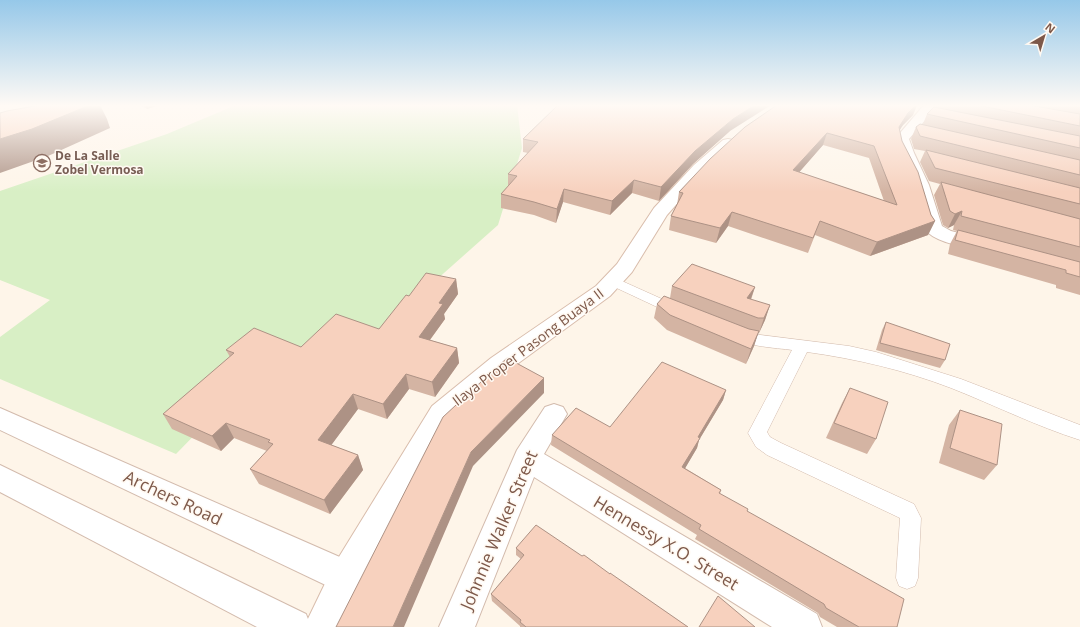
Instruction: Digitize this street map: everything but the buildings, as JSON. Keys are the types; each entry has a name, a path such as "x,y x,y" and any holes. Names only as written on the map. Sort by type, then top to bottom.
{"street":[{"name":"Ilaya Proper Pasong Buaya II","path":"322,627 346,577 441,413 500,364 603,291 625,268 660,212 700,168 738,134"},
{"path":"905,134 902,139 906,153 929,187 934,229 944,234 997,249"},
{"path":"906,153 929,159"},
{"name":"Johnnie Walker Street","path":"466,623 527,458 554,414"},
{"name":"Archers Road","path":"0,418 346,577"},
{"name":"Hennessy X.O. Street","path":"527,458 804,627"},
{"path":"0,478 293,627"}],"lane":[{"path":"613,281 689,316"},
{"path":"723,329 751,339 849,352 883,360 955,383 1080,433"},
{"path":"802,346 757,433 763,442 774,449 907,511 911,518 907,578"}],"green space":[{"path":"166,134 520,134 522,148 498,225 426,289 392,338 259,369 176,454 0,379 0,337 50,300 0,280 0,191"}],"place":[{"name":"De La Salle Zobel Vermosa","path":"42,163"}]}
